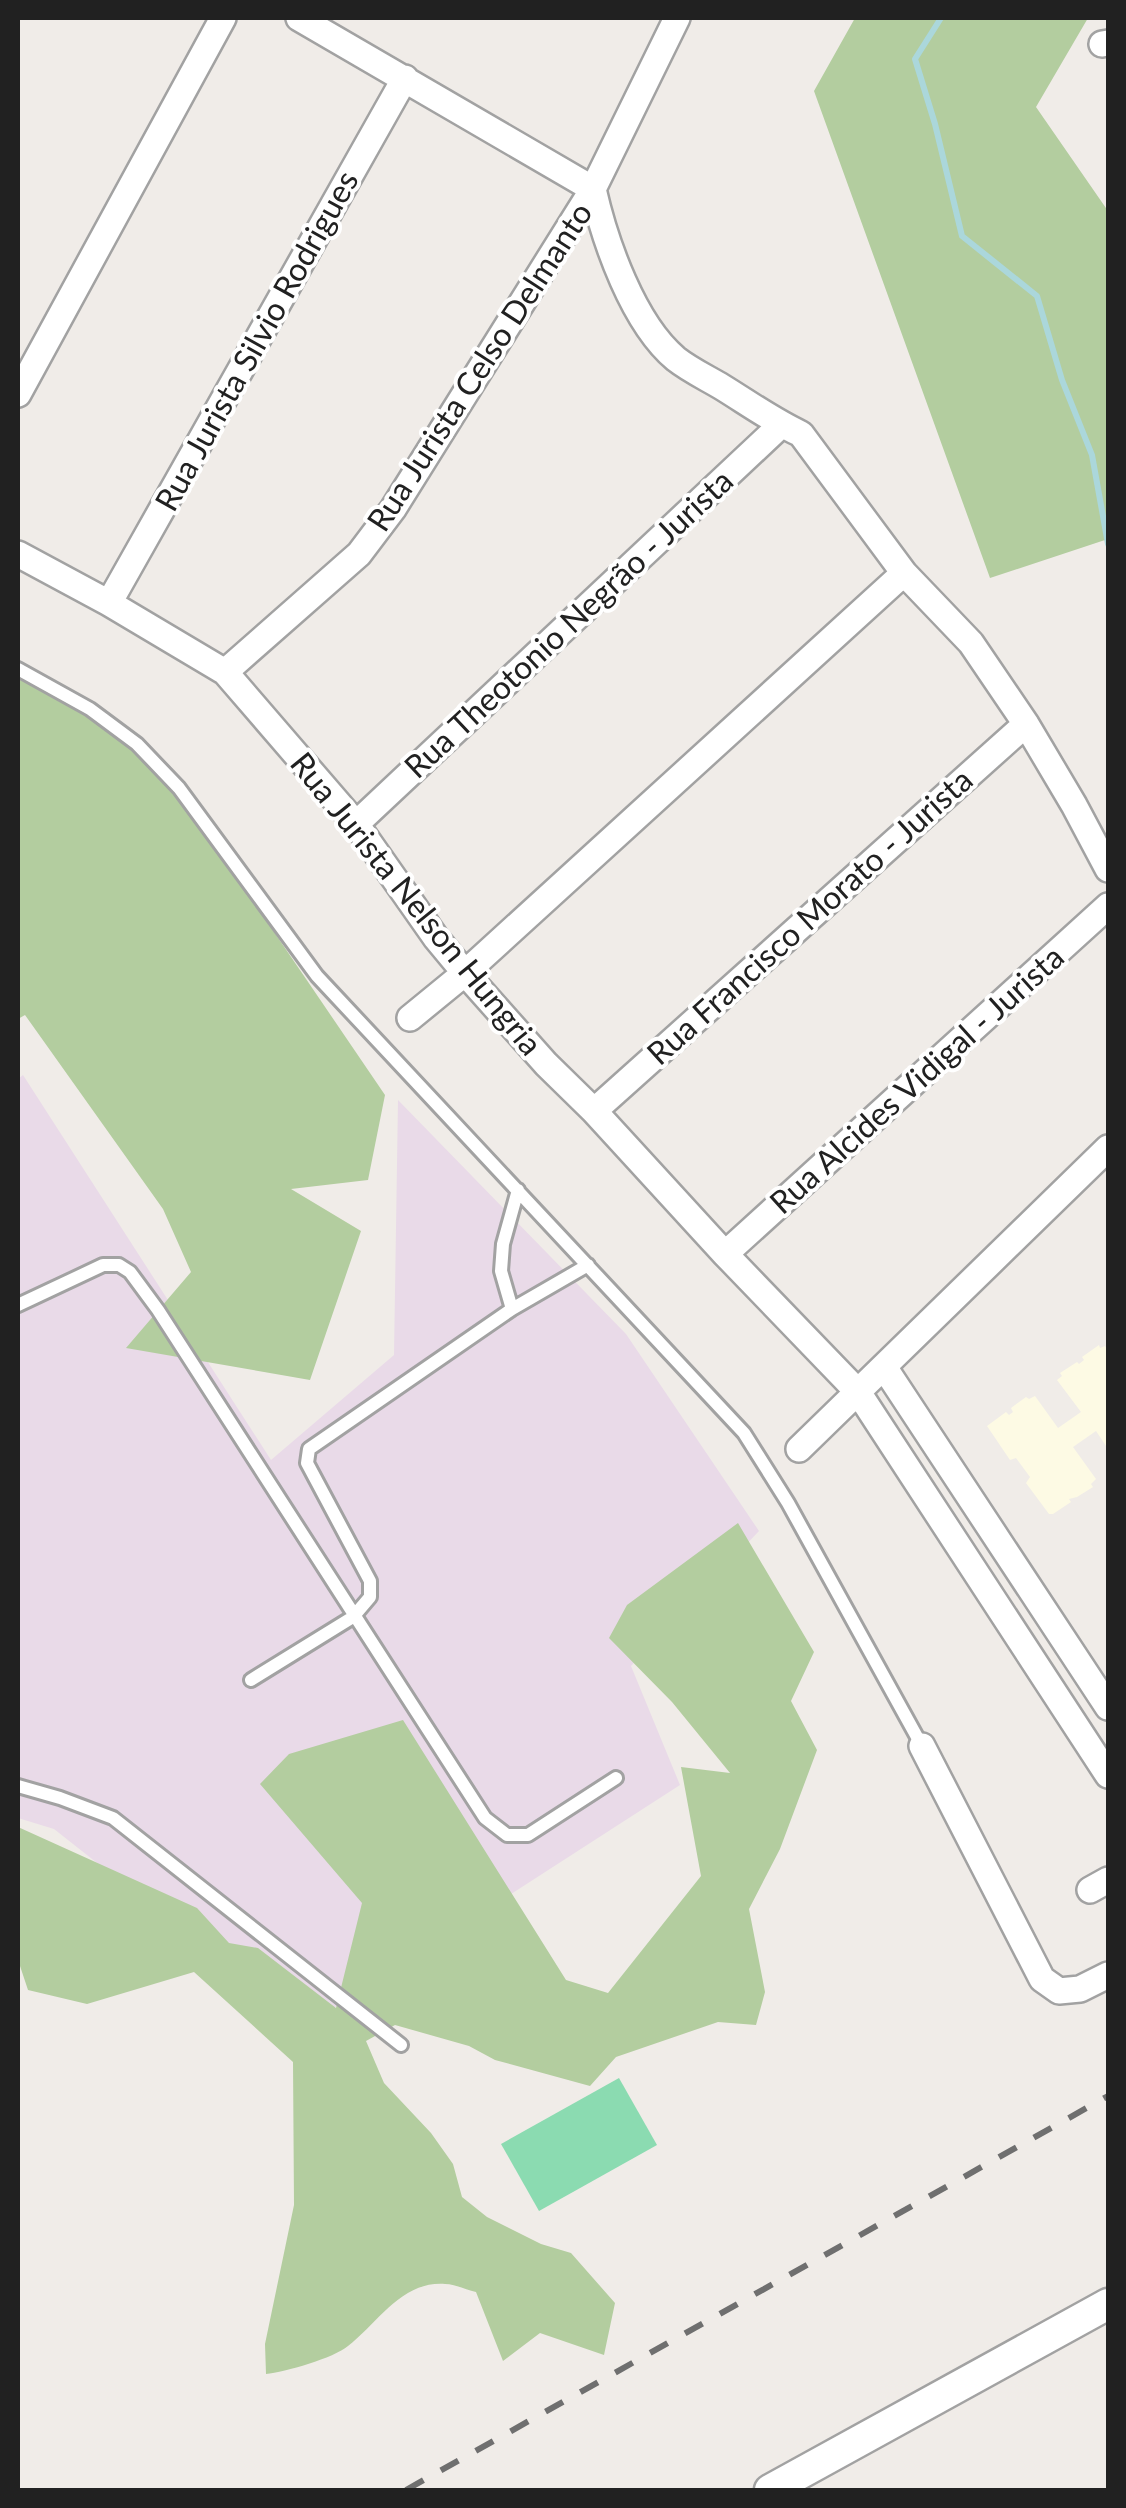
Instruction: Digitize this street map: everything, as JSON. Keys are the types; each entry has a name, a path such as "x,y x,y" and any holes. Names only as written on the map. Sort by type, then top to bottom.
{"street":[{"path":"18,394 224,18"},
{"path":"299,18 593,189 615,265 648,326 675,358 801,434 904,573 971,643 1026,724 1108,870"},
{"name":"Rua Jurista Celso Delmanto","path":"225,672 359,554 392,509 593,189 677,18"},
{"name":"Rua Jurista Silvio Rodrigues","path":"109,603 406,78"},
{"name":"Rua Theotonio Negrão - Jurista","path":"356,824 782,424"},
{"name":"Rua Jurista Nelson Hungria","path":"18,554 225,672 356,824 465,973 546,1064 858,1392 1108,1776"},
{"path":"410,1018 465,973 904,573"},
{"name":"Rua Francisco Morato - Jurista","path":"594,1111 1026,724"},
{"name":"Rua Alcides Vidigal - Jurista","path":"726,1254 1108,906"},
{"path":"798,1449 1108,1148"},
{"path":"884,1367 1108,1706"},
{"path":"922,1746 1042,1979 1059,1991 1080,1988 1108,1975"},
{"path":"770,2490 1108,2304"}],"lane":[{"path":"18,668 90,709 137,744 179,788 317,976 744,1433 788,1503 922,1746"},
{"path":"512,1309 500,1271 518,1190"},
{"path":"18,1305 104,1265 119,1265 130,1272 485,1818 507,1835 528,1836 616,1778"},
{"path":"251,1680 353,1617 370,1596 370,1581 306,1463 309,1449 512,1309 588,1265"},
{"path":"18,1786 114,1818 402,2045"}],"shaded area":[{"path":"23,1075 271,1460 394,1355 398,1100 626,1334 759,1531 631,1666 680,1785 305,2027 54,1829 18,1818 18,1079"},
{"path":"1099,1345 1108,1351 1108,1449 1096,1431 1073,1447 1096,1479 1093,1487 1049,1514 1026,1483 1030,1477 1016,1458 1010,1460 987,1426 1006,1412 1009,1415 1013,1412 1011,1408 1026,1397 1035,1396 1058,1428 1081,1412 1057,1380 1062,1376 1060,1373 1079,1364 1084,1360 1082,1357"}],"green space":[{"path":"855,18 1088,18 1036,107 1108,211 1108,539 990,578 814,91"},
{"path":"18,679 85,704 155,757 385,1095 368,1180 291,1189 361,1231 310,1380 126,1348 191,1272 163,1209 25,1015 18,1019"},
{"path":"738,1523 814,1652 791,1701 817,1750 780,1849 749,1909 765,1992 756,2025 718,2022 616,2057 590,2086 495,2060 469,2046 395,2025 366,2041 384,2083 431,2133 453,2164 462,2197 487,2217 541,2244 571,2253 615,2303 604,2355 540,2333 503,2361 476,2292 449,2284 429,2285 403,2296 341,2351 309,2364 266,2374 265,2344 294,2205 293,2062 194,1972 87,2004 28,1990 18,1960 18,1827 197,1908 229,1943 258,1948 336,2008 362,1903 260,1784 289,1754 403,1720 566,1980 608,1993 701,1876 681,1767 730,1773 672,1702 609,1638 627,1605"},
{"path":"619,2078 657,2145 539,2211 501,2144"}],"waterway":[{"path":"941,18 915,59 962,236 1037,296 1062,380 1092,455 1108,544"}],"railway":[{"path":"406,2490 1108,2096"}]}
